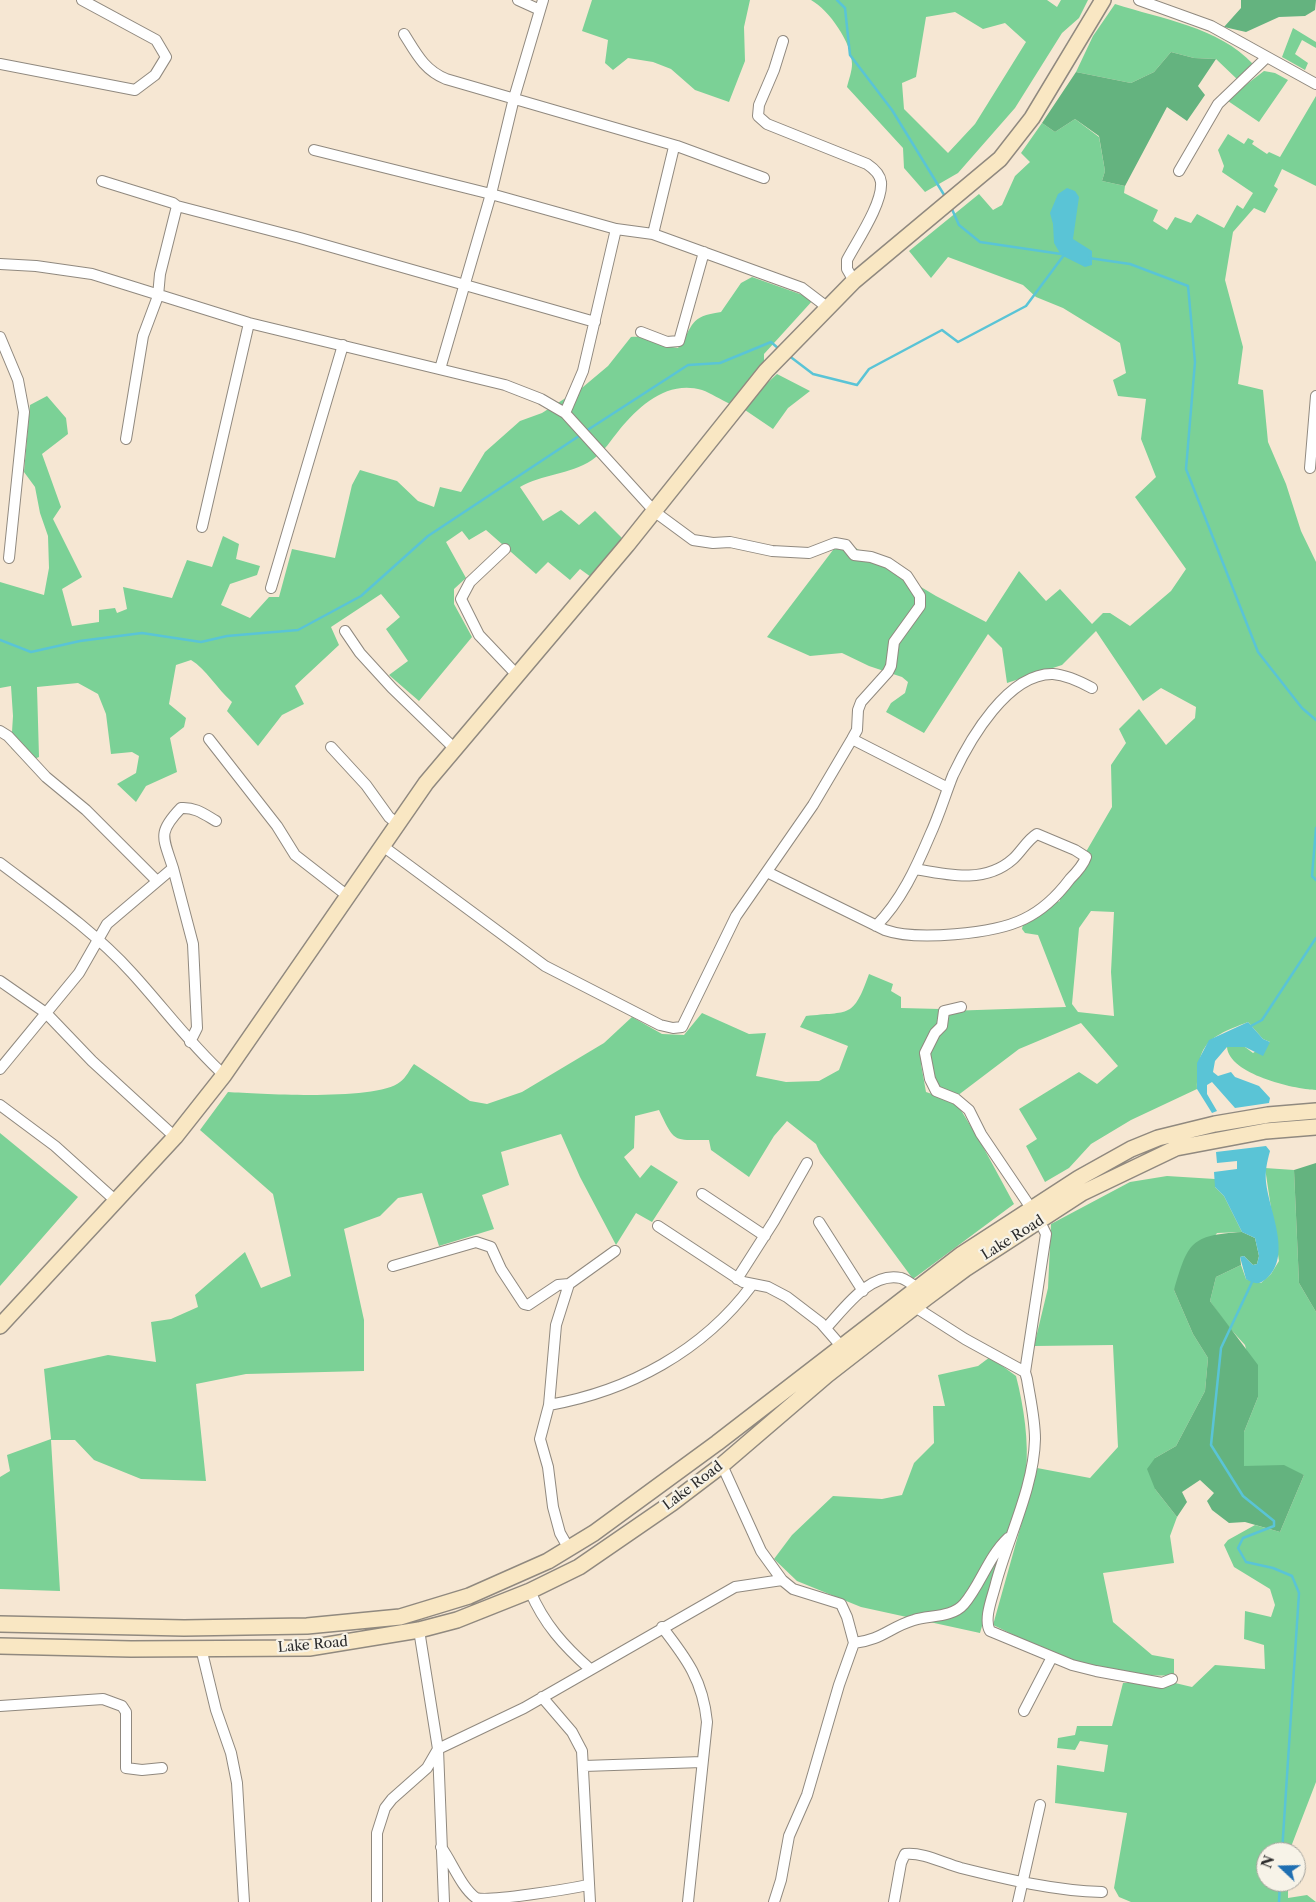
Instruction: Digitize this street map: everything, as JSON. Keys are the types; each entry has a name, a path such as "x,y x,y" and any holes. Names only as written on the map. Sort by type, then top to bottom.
{"main road":[{"path":"0,1326 175,1138 224,1075 384,847 426,783 655,512 766,370 854,281 961,194 1000,159 1032,118 1103,0"},
{"name":"Lake Road","path":"0,1624 149,1628 266,1627 400,1617 469,1596 548,1561 594,1533 717,1443 962,1254 1031,1208 1131,1149 1158,1138 1215,1124 1268,1115 1316,1110"},
{"name":"Lake Road","path":"0,1646 309,1648 419,1630 457,1620 530,1591 579,1567 722,1465 827,1375 965,1269 1082,1193 1137,1165 1176,1148 1266,1131 1316,1127"}],"street":[{"path":"0,64 135,90 155,75 166,57 156,40 82,0"},
{"path":"518,0 540,10"},
{"path":"440,369 491,194 514,98 543,0"},
{"path":"1139,0 1210,26 1316,84"},
{"path":"404,34 424,65 434,74 674,146 764,178"},
{"path":"783,41 774,70 759,105 758,116 767,124 867,164 874,169 881,182 877,202 847,260 847,269 854,281"},
{"path":"1179,171 1218,104 1266,58"},
{"path":"653,234 674,146"},
{"path":"314,150 491,194 616,229 653,234 802,288 827,307"},
{"path":"102,181 173,203 177,206 465,284 595,322"},
{"path":"126,439 143,336 158,296 160,274 177,206"},
{"path":"565,413 583,371 606,264 616,229"},
{"path":"641,332 667,342 679,340 704,252"},
{"path":"0,264 36,266 92,274 249,323 505,385 541,399 565,413 655,512 697,541 730,542 772,551 809,553 835,543 843,544 854,554 888,563 907,576 917,590 921,603 894,642 892,666 861,702 858,710 857,730 852,739 768,872 736,916 682,1027 668,1028 606,999 545,966 384,847"},
{"path":"202,527 249,323"},
{"path":"0,337 18,380 24,412 8,558"},
{"path":"271,588 343,345"},
{"path":"1310,468 1316,396"},
{"path":"504,549 470,582 461,599 479,635 518,676"},
{"path":"345,631 360,653 392,688 455,750"},
{"path":"876,926 889,913 915,869 948,788 976,735 992,711 1012,690 1042,675 1054,674 1092,688"},
{"path":"0,731 8,736 46,777 86,810 126,848 156,880"},
{"path":"209,739 277,826 295,855 349,897"},
{"path":"852,739 948,788"},
{"path":"331,747 366,785 390,817 399,824"},
{"path":"190,1042 197,1028 193,944 174,868 163,834 167,823 181,808 200,811 216,821"},
{"path":"768,872 894,934 913,936 976,931 1011,924 1028,917 1048,904 1064,887 1086,858 1076,850 1037,834 1008,863 984,873 962,876 915,869"},
{"path":"0,862 98,940 132,972 190,1042 224,1075"},
{"path":"0,1069 79,973 106,924 156,880 174,868"},
{"path":"0,982 46,1013 92,1061 175,1138"},
{"path":"961,1008 944,1011 942,1026 926,1049 925,1061 933,1087 938,1092 956,1099 969,1110 982,1134 1031,1208"},
{"path":"0,1105 55,1146 116,1201"},
{"path":"737,1279 765,1236 807,1163"},
{"path":"702,1194 765,1236"},
{"path":"819,1222 863,1291"},
{"path":"1040,1222 1046,1234 1025,1372 1032,1412 1034,1451 994,1591 988,1628 992,1633 1052,1657 1096,1671 1162,1683 1172,1679"},
{"path":"658,1226 737,1279 787,1296 826,1328 841,1346"},
{"path":"393,1266 476,1242 491,1247 501,1269 524,1304 528,1305 558,1285 569,1284 615,1251"},
{"path":"826,1328 863,1291 876,1281 901,1278 918,1288"},
{"path":"568,1549 560,1533 548,1467 540,1439 549,1405 556,1325 569,1284"},
{"path":"549,1405 584,1398 637,1379 682,1353 719,1324 752,1285"},
{"path":"915,1307 965,1339 1025,1372"},
{"path":"722,1465 761,1551 782,1580 793,1589 841,1604 847,1617 854,1643 839,1684 807,1795 789,1836 781,1880 774,1902"},
{"path":"854,1643 877,1639 914,1620 957,1610 969,1597 994,1553 1011,1536"},
{"path":"377,1902 377,1833 385,1808 392,1799 426,1768 438,1749 542,1698 735,1586 782,1580"},
{"path":"530,1591 552,1632 590,1669"},
{"path":"662,1627 686,1660 701,1689 707,1722 688,1902"},
{"path":"419,1630 438,1749 444,1902"},
{"path":"201,1648 216,1710 231,1753 238,1783 244,1902"},
{"path":"1024,1711 1052,1657"},
{"path":"542,1698 572,1732 582,1751 590,1902"},
{"path":"0,1706 103,1699 113,1702 122,1706 126,1712 126,1768 142,1770 162,1768"},
{"path":"584,1766 702,1762"},
{"path":"1018,1902 1040,1805"},
{"path":"441,1847 471,1894 484,1902 543,1895 588,1886"},
{"path":"894,1902 901,1863 905,1854 915,1853 962,1868 1024,1882 1102,1892"}],"green space":[{"path":"592,0 750,0 744,27 745,61 729,102 695,90 671,69 653,62 628,58 613,70 605,63 608,40 582,31"},
{"path":"811,0 1047,0 1057,7 1061,0 1088,0 1079,18 1062,33 1015,108 958,173 925,192 904,168 903,148 847,87 852,64 848,47 832,19","holes":["955,12 983,29 1005,23 1026,42 975,124 948,153 904,109 902,83 916,77 926,17"]},
{"path":"1241,0 1316,0 1315,10 1305,16 1279,17 1246,32 1224,27 1241,8"},
{"path":"1115,4 1207,33 1239,51 1253,64 1239,81 1216,59 1194,58 1171,52 1154,72 1131,83 1076,72 1093,36"},
{"path":"1293,28 1316,42 1316,48 1302,40 1295,54 1308,63 1305,70 1282,57"},
{"path":"1171,52 1194,58 1216,59 1198,86 1205,95 1187,121 1167,107 1125,186 1102,181 1105,171 1099,136 1075,119 1055,132 1042,123 1076,72 1131,83 1154,72"},
{"path":"1264,71 1275,73 1288,80 1259,122 1228,101 1230,97"},
{"path":"1316,96 1316,186 1282,169 1274,186 1278,189 1265,213 1254,208 1233,232 1225,280 1243,347 1238,384 1263,390 1268,442 1286,484 1301,531 1316,562 1316,1090 1293,1087 1264,1078 1250,1072 1230,1057 1227,1047 1245,1047 1253,1053 1270,1042 1263,1039 1248,1022 1223,1033 1208,1044 1203,1051 1200,1061 1197,1089 1131,1120 1091,1144 1069,1168 1045,1182 1026,1146 1037,1139 1019,1109 1079,1072 1097,1084 1118,1066 1081,1023 1019,1049 957,1096 938,1087 927,1055 948,1011 1066,1007 1038,935 1025,933 1022,929 1024,923 1031,914 1060,901 1057,891 1076,869 1112,807 1111,765 1126,743 1119,729 1139,709 1166,745 1195,718 1196,707 1161,688 1143,701 1096,631 1062,665 1007,683 1002,648 988,634 924,733 886,712 891,703 905,693 908,682 902,677 869,666 842,653 810,656 767,637 836,546 849,544 936,596 986,622 1019,571 1046,601 1060,589 1092,624 1103,613 1110,613 1130,626 1171,591 1186,569 1135,497 1156,477 1141,439 1146,399 1118,396 1113,380 1126,373 1120,343 1063,308 1036,297 1023,285 948,257 931,278 909,251 979,194 993,210 1002,205 1015,176 1030,162 1021,153 1042,123 1055,132 1075,119 1099,137 1105,171 1102,181 1125,186 1124,193 1158,210 1153,221 1167,230 1175,217 1191,223 1197,214 1224,228 1237,205 1243,209 1253,193 1222,172 1224,166 1218,150 1228,134 1244,144 1248,138 1254,141 1252,144 1267,154 1269,152 1280,157","holes":["1091,911 1114,912 1111,972 1114,1016 1078,1012 1072,1004 1079,928"]},
{"path":"752,277 814,299 764,354 764,361 730,404 702,390 678,388 666,392 636,411 604,450 592,460 574,469 537,479 520,487 543,521 561,510 579,525 595,511 622,538 591,577 580,569 570,580 548,562 536,574 486,530 469,540 462,531 446,542 466,578 454,589 454,604 472,637 419,701 389,675 408,661 386,629 400,617 381,594 331,627 339,645 295,686 304,704 282,715 258,746 227,711 232,702 202,669 191,660 176,665 169,704 186,718 184,727 170,738 177,772 146,786 136,802 117,784 136,773 139,756 132,752 111,754 106,714 98,694 78,683 37,687 39,757 27,762 11,748 13,716 11,686 0,688 0,582 44,595 49,568 48,536 40,513 35,487 24,472 30,405 47,396 66,418 68,434 42,454 61,507 53,519 82,577 62,589 72,626 99,622 99,610 115,608 117,613 127,609 123,587 172,598 187,560 212,567 223,536 239,544 236,559 260,566 257,575 230,584 221,605 250,618 269,597 279,597 292,549 335,558 352,485 360,470 397,481 418,501 434,507 440,487 461,492 485,452 520,421 542,413 583,387 608,366 631,337 649,339 678,348 697,319 721,312 741,283"},
{"path":"777,374 810,391 788,408 773,429 745,410 763,387"},
{"path":"869,974 893,984 891,991 901,997 901,1008 940,1009 939,1026 922,1048 921,1064 926,1092 956,1102 1014,1204 913,1279 820,1153 816,1144 787,1121 774,1136 749,1177 711,1150 709,1140 688,1140 676,1137 668,1129 659,1110 635,1116 634,1148 624,1157 640,1178 651,1165 678,1182 652,1222 636,1213 616,1245 580,1177 561,1134 501,1152 509,1185 482,1195 494,1229 439,1246 422,1193 398,1198 380,1216 344,1229 364,1320 364,1371 246,1374 196,1384 206,1481 141,1479 94,1460 75,1440 51,1440 60,1591 0,1589 0,1477 10,1471 7,1455 51,1439 44,1369 108,1355 156,1362 151,1322 171,1319 198,1307 195,1295 245,1252 261,1288 291,1276 273,1194 200,1130 228,1092 318,1095 368,1092 388,1088 400,1082 414,1064 470,1101 487,1104 522,1092 604,1043 632,1017 662,1034 684,1035 702,1013 749,1034 766,1033 756,1076 786,1082 819,1081 839,1070 848,1046 800,1027 806,1016 841,1012 854,1006 864,989"},
{"path":"0,1133 78,1197 0,1286"},
{"path":"1316,1163 1316,1312 1299,1283 1294,1170"},
{"path":"1265,1168 1294,1170 1299,1283 1316,1312 1316,1782 1293,1842 1256,1842 1256,1892 1288,1892 1288,1898 1307,1895 1316,1902 1131,1902 1119,1897 1114,1888 1127,1813 1055,1803 1057,1765 1104,1772 1108,1745 1080,1741 1075,1750 1057,1748 1058,1738 1075,1735 1077,1726 1112,1726 1123,1683 1175,1683 1192,1687 1215,1665 1265,1669 1264,1645 1244,1639 1245,1611 1271,1617 1275,1605 1270,1589 1234,1567 1224,1545 1228,1540 1255,1525 1280,1532 1304,1475 1259,1466 1244,1466 1244,1432 1258,1397 1245,1345 1226,1324 1210,1301 1216,1277 1241,1265 1246,1279 1261,1283 1271,1274 1279,1261"},
{"path":"1167,1176 1215,1179 1215,1187 1224,1196 1242,1232 1217,1233 1174,1290 1193,1334 1208,1358 1205,1391 1176,1446 1155,1458 1155,1489 1177,1517 1170,1536 1174,1563 1103,1573 1113,1622 1152,1655 1174,1659 1174,1676 1131,1675 1114,1673 1078,1663 1043,1649 993,1625 1037,1468 1090,1478 1118,1447 1113,1345 1034,1346 1048,1288 1051,1224 1130,1182"},
{"path":"1242,1232 1255,1238 1259,1256 1257,1264 1253,1265 1244,1256 1240,1257 1241,1265 1216,1277 1210,1301 1258,1365 1258,1397 1244,1432 1244,1466 1284,1465 1304,1475 1280,1532 1245,1522 1229,1523 1212,1510 1207,1501 1214,1493 1200,1480 1182,1492 1187,1502 1177,1517 1155,1489 1147,1469 1155,1458 1176,1446 1205,1391 1208,1358 1193,1334 1174,1290 1183,1262 1194,1244 1201,1239 1225,1233"},
{"path":"990,1357 1016,1376 1025,1424 1027,1461 1026,1473 980,1633 861,1607 797,1581 774,1559 792,1535 833,1496 882,1499 902,1495 914,1463 934,1443 933,1406 945,1406 938,1375 978,1366"}],"water":[{"path":"1067,188 1075,191 1079,197 1073,239 1092,251 1092,265 1085,267 1061,255 1054,243 1053,224 1050,213 1058,194"},
{"path":"1248,1022 1263,1039 1270,1042 1263,1056 1245,1047 1227,1047 1215,1061 1213,1072 1218,1076 1231,1072 1235,1077 1259,1086 1270,1098 1269,1103 1235,1108 1212,1082 1207,1085 1207,1094 1217,1111 1212,1113 1197,1089 1197,1063 1209,1040"},
{"path":"1266,1146 1270,1151 1266,1166 1266,1182 1279,1246 1278,1258 1274,1269 1266,1279 1256,1283 1246,1279 1240,1257 1244,1256 1253,1265 1257,1264 1259,1256 1255,1238 1242,1232 1224,1196 1215,1187 1214,1172 1237,1169 1237,1161 1217,1163 1216,1152"}],"waterway":[{"path":"837,0 845,8 850,55 892,110 946,198"},
{"path":"951,207 959,225 980,242 1061,254"},
{"path":"788,355 813,374 857,385 869,369 942,330 958,342 1026,306 1064,255"},
{"path":"1089,258 1130,264 1188,286 1195,362 1186,469 1258,652 1302,708 1316,720"},
{"path":"586,431 688,365 720,363 771,342 779,349"},
{"path":"0,640 31,652 80,641 142,633 201,642 227,636 298,630 361,596 428,536 582,434"},
{"path":"1316,828 1312,876 1316,880"},
{"path":"1251,1026 1262,1020 1316,938"},
{"path":"1253,1280 1221,1348 1211,1445 1243,1496 1274,1521 1274,1526 1243,1538 1238,1548 1246,1562 1273,1568 1292,1576 1299,1593 1283,1842"},
{"path":"1279,1902 1280,1892"}]}
